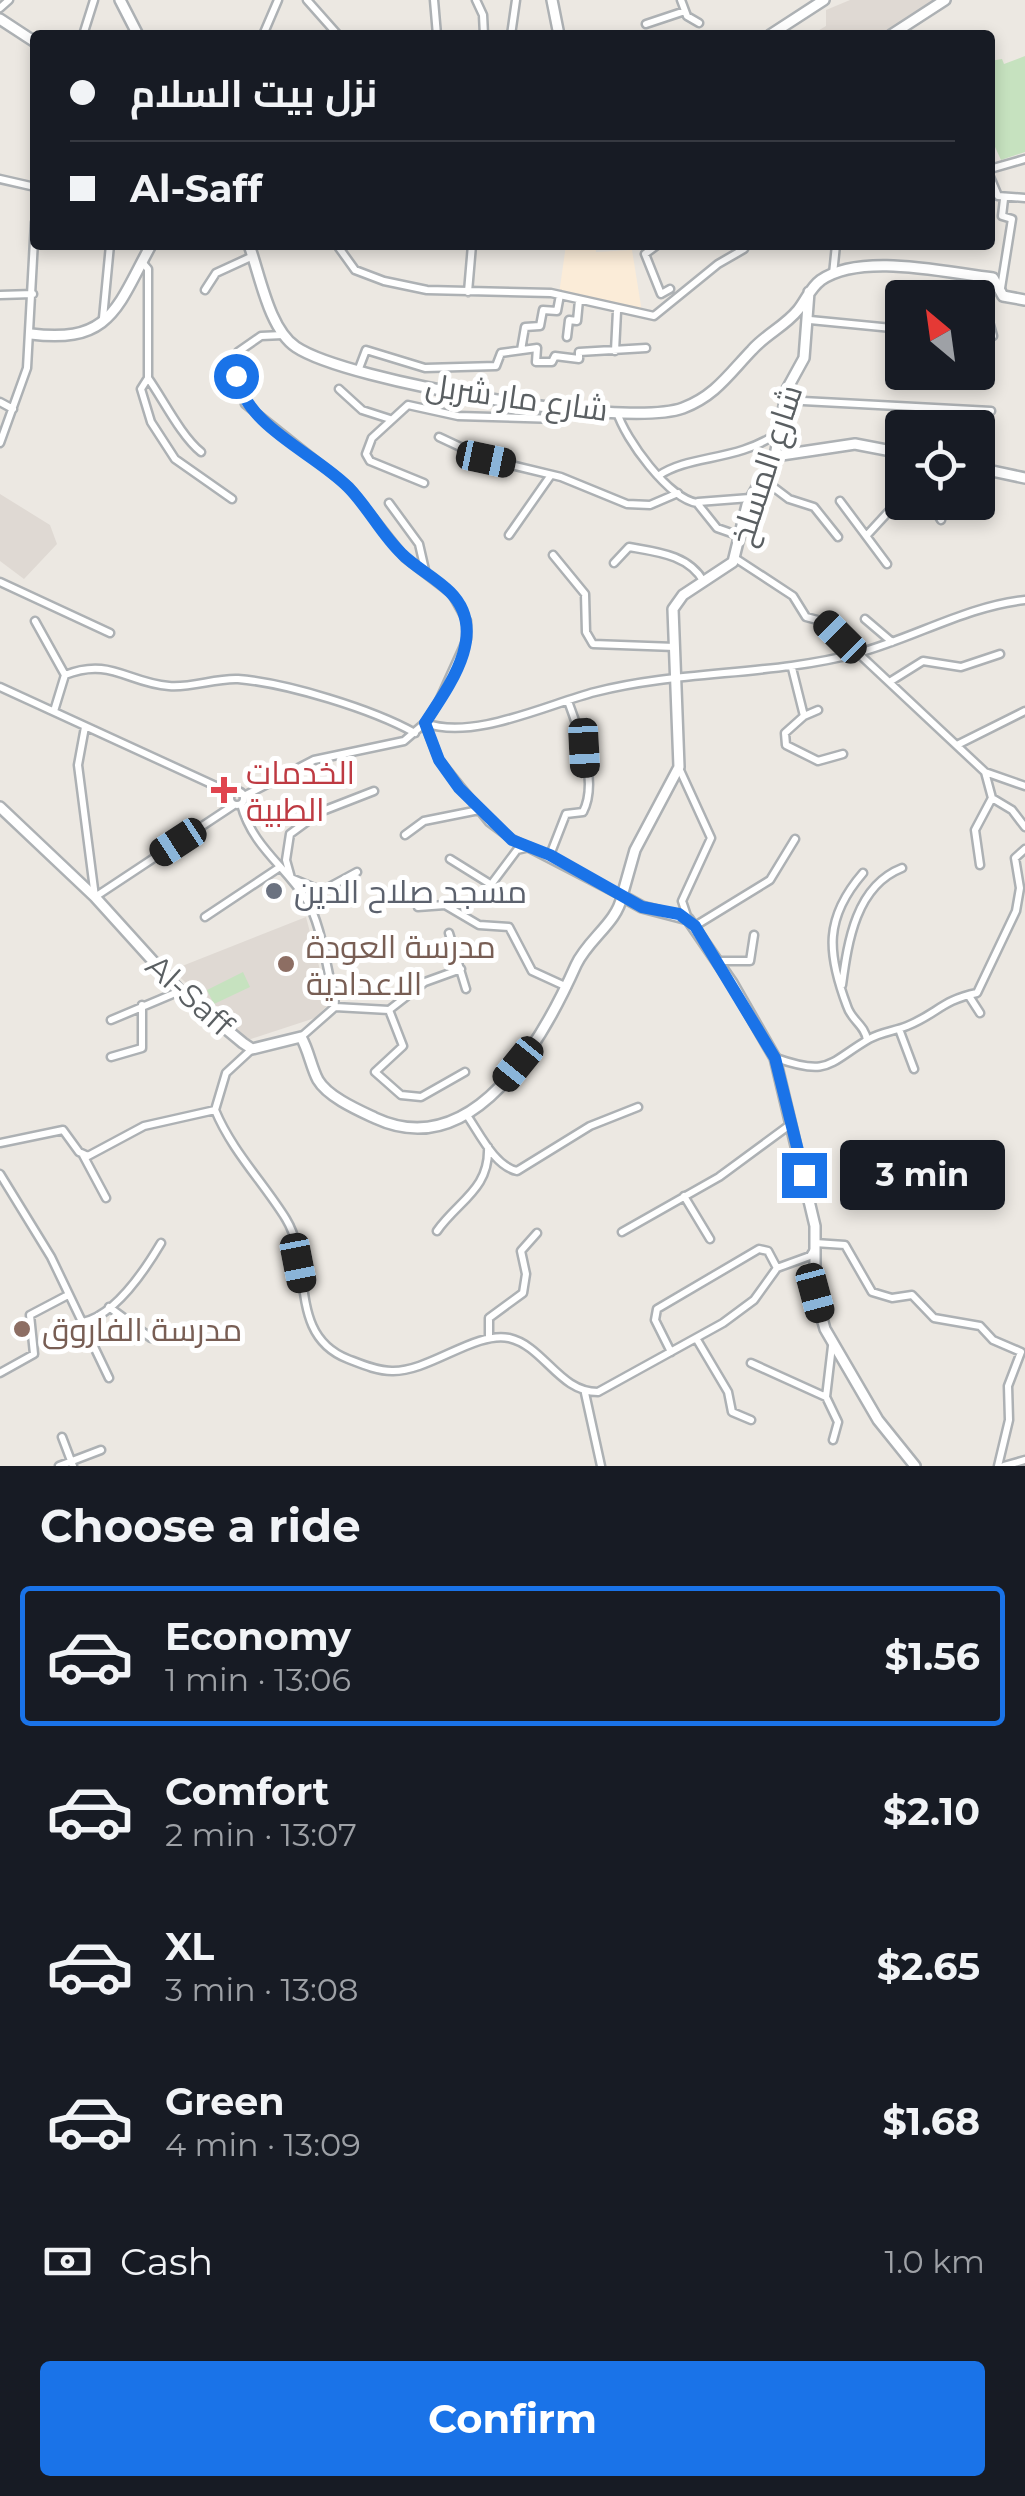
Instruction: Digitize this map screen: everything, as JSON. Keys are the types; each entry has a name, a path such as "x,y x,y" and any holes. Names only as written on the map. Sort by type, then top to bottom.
{"street":[{"path":"0,8 8,0"},
{"path":"85,30 94,0"},
{"path":"120,0 135,30"},
{"path":"264,30 278,0"},
{"path":"307,0 334,30"},
{"path":"434,0 436,30"},
{"path":"476,0 484,30"},
{"path":"512,30 516,0"},
{"path":"552,0 558,30"},
{"path":"681,0 685,11 699,23"},
{"path":"778,30 824,0"},
{"path":"900,30 945,0"},
{"path":"646,24 685,11"},
{"path":"0,19 30,39"},
{"path":"995,168 1025,159"},
{"path":"0,178 30,186"},
{"path":"995,186 1004,199 1002,216 1012,220 1002,288"},
{"path":"1004,199 1025,198"},
{"path":"0,443 27,368 34,250"},
{"path":"103,323 110,250"},
{"path":"31,334 83,336 103,323 148,250"},
{"path":"205,290 216,273 251,250 283,336 262,336"},
{"path":"340,250 354,270 384,281 427,290 560,296 654,316 739,250"},
{"path":"468,292 472,250"},
{"path":"650,250 645,254 661,294 670,289"},
{"path":"835,250 833,274 886,267 937,267 993,278 1006,298 1025,300"},
{"path":"142,262 148,269 148,378 160,402 175,412 201,452"},
{"name":"شارع مار شربل","path":"283,336 324,362 358,373 598,410 664,413 714,394 752,350 796,312 809,292 833,274"},
{"name":"شارع المسلخ","path":"622,896 635,850 678,766 673,608 704,582 730,567 735,558 737,535 751,498 775,456 784,400 804,358 810,320 809,292"},
{"path":"0,296 33,294"},
{"path":"521,350 525,327 540,326 543,310 557,311 560,296"},
{"path":"567,337 569,320 577,321 579,300"},
{"path":"615,351 614,318 618,311"},
{"path":"810,320 885,327"},
{"path":"85,727 78,765 94,897 240,802 314,760 380,750 415,732 425,723 456,670 467,640 463,610 392,544 348,488 245,404 236,360 246,344 262,336 276,321"},
{"path":"358,373 366,350 425,368 496,366 501,353 536,348 536,362 552,362 554,356 578,359 579,352 646,348"},
{"path":"148,378 141,389 146,407 176,459 232,499"},
{"path":"340,389 362,410 390,418"},
{"path":"784,400 973,410"},
{"path":"0,402 13,409"},
{"path":"424,483 370,461 366,454 372,438 408,405 458,416 558,420 598,410"},
{"path":"616,411 628,438 658,476 684,500 751,498"},
{"path":"658,476 670,469 742,453 778,432"},
{"path":"439,437 486,459 550,474 627,504 650,505 678,493"},
{"path":"775,456 855,444 885,450"},
{"path":"995,472 1025,478"},
{"path":"509,534 550,474"},
{"path":"764,480 789,499 814,507 838,537"},
{"path":"840,501 887,564"},
{"path":"697,502 718,528 737,535"},
{"path":"389,503 419,544 425,571"},
{"path":"868,534 885,516"},
{"path":"614,562 629,547 662,554 689,562 704,582"},
{"path":"554,555 585,594 586,632 593,644 675,647"},
{"path":"735,558 793,596 806,617 825,622 985,772 992,798 975,830 980,865"},
{"path":"0,582 110,633"},
{"path":"425,723 434,727 494,722 596,692 677,677 792,668 856,654 989,606 1025,600"},
{"path":"865,618 893,643"},
{"path":"35,621 65,675 54,711"},
{"path":"891,681 923,662 961,667 1000,654"},
{"path":"65,675 92,667 118,670 168,686 234,679 262,682 321,697 415,732"},
{"path":"792,668 804,716"},
{"path":"0,688 232,794 240,802 253,835 308,902 335,1007"},
{"path":"550,855 566,814 583,812 588,801 584,748 568,702"},
{"path":"818,710 804,716 785,734 786,745 818,761 843,754"},
{"path":"959,744 1025,710"},
{"path":"425,723 439,760 517,850"},
{"path":"678,766 711,838 682,901 775,1058 816,1245 815,1293 832,1346 878,1420 915,1466"},
{"path":"985,772 1025,786"},
{"path":"291,878 286,860 294,828 339,803 361,800 374,791"},
{"path":"992,798 1012,810 1025,827"},
{"name":"Al-Saff","path":"0,807 94,897 180,991 252,1049 301,1037"},
{"path":"405,835 424,821 479,810"},
{"path":"512,840 550,855 642,907 691,922 770,880 795,839"},
{"path":"493,882 517,850 530,846"},
{"path":"775,1058 795,1065 828,1066 850,1056 867,1040 900,1029 956,995 982,987 1016,911 1020,888 1015,858 1025,849"},
{"path":"450,860 493,882 503,892"},
{"path":"204,916 280,868"},
{"path":"842,986 852,935 866,894 902,868"},
{"path":"291,878 322,892 356,872"},
{"path":"863,873 839,904 832,959 847,1009 867,1040"},
{"path":"461,969 425,982 389,1010 335,1007 301,1037 322,1086 364,1113 409,1131 436,1128 466,1114 490,1097 518,1064 568,987 588,944 620,907 622,896"},
{"path":"418,907 445,905 480,924 509,928 532,971 568,987"},
{"path":"449,934 466,989"},
{"path":"718,961 750,962 754,935"},
{"path":"111,1020 180,991"},
{"path":"968,994 980,1013"},
{"path":"111,1057 142,1048 142,1004"},
{"path":"389,1010 400,1028 403,1046 376,1072 394,1090 420,1097 465,1072"},
{"path":"900,1029 914,1069"},
{"path":"214,1110 226,1074 252,1049"},
{"path":"466,1114 509,1170 524,1170 590,1126 638,1107"},
{"path":"83,1156 144,1126 214,1110"},
{"path":"214,1110 290,1228 307,1309 320,1343 360,1364 394,1371 489,1338 507,1338 522,1344 585,1392 602,1466"},
{"path":"622,1232 719,1177 791,1124"},
{"path":"0,1142 63,1130 83,1156 106,1198"},
{"path":"437,1232 476,1192 487,1168 488,1146"},
{"path":"0,1174 69,1294 109,1378"},
{"path":"684,1196 710,1239"},
{"path":"489,1338 489,1318 523,1293 526,1274 521,1250 537,1232"},
{"path":"88,1333 161,1243"},
{"path":"590,1401 598,1392 746,1307 777,1268 801,1260 816,1245 845,1245 872,1292 892,1298 912,1295 934,1318 980,1326 994,1340 1021,1352 1008,1386 1009,1420 1001,1466 1025,1459"},
{"path":"671,1352 656,1320 657,1308 759,1249 768,1251 777,1268"},
{"path":"801,1260 816,1270"},
{"path":"0,1373 34,1354 30,1315 69,1294"},
{"path":"109,1307 150,1338"},
{"path":"83,1322 95,1320"},
{"path":"696,1338 728,1392 732,1412 751,1420"},
{"path":"832,1346 826,1397 838,1422 834,1440"},
{"path":"751,1363 826,1397"},
{"path":"585,1392 598,1392"},
{"path":"62,1437 72,1464"},
{"path":"58,1466 102,1450"}],"shaded area":[{"path":"850,0 933,0 892,30 819,30 826,26 826,10"},
{"path":"565,250 632,250 642,312 559,294"},
{"path":"0,494 50,525 57,544 24,579 0,561"},
{"path":"306,917 329,1004 315,1018 248,1040 172,970"}],"green space":[{"path":"1025,56 1025,152 1001,160 995,147 995,60 1002,59 1004,64"},
{"path":"243,972 250,987 214,1004 207,990"}],"place":[{"name":"الخدمات الطبية","path":"224,790"},
{"name":"مسجد صلاح الدين","path":"274,891"},
{"name":"مدرسة العودة الاعدادية","path":"286,964"},
{"name":"مدرسة الفاروق","path":"22,1329"}],"route":[{"path":"236,376 245,404 348,488 405,558 433,576 463,610 467,621 464,652 425,723 426,736 439,760 489,822 512,840 550,855 581,876 642,907 679,914 695,926 775,1058 804,1175"}]}
